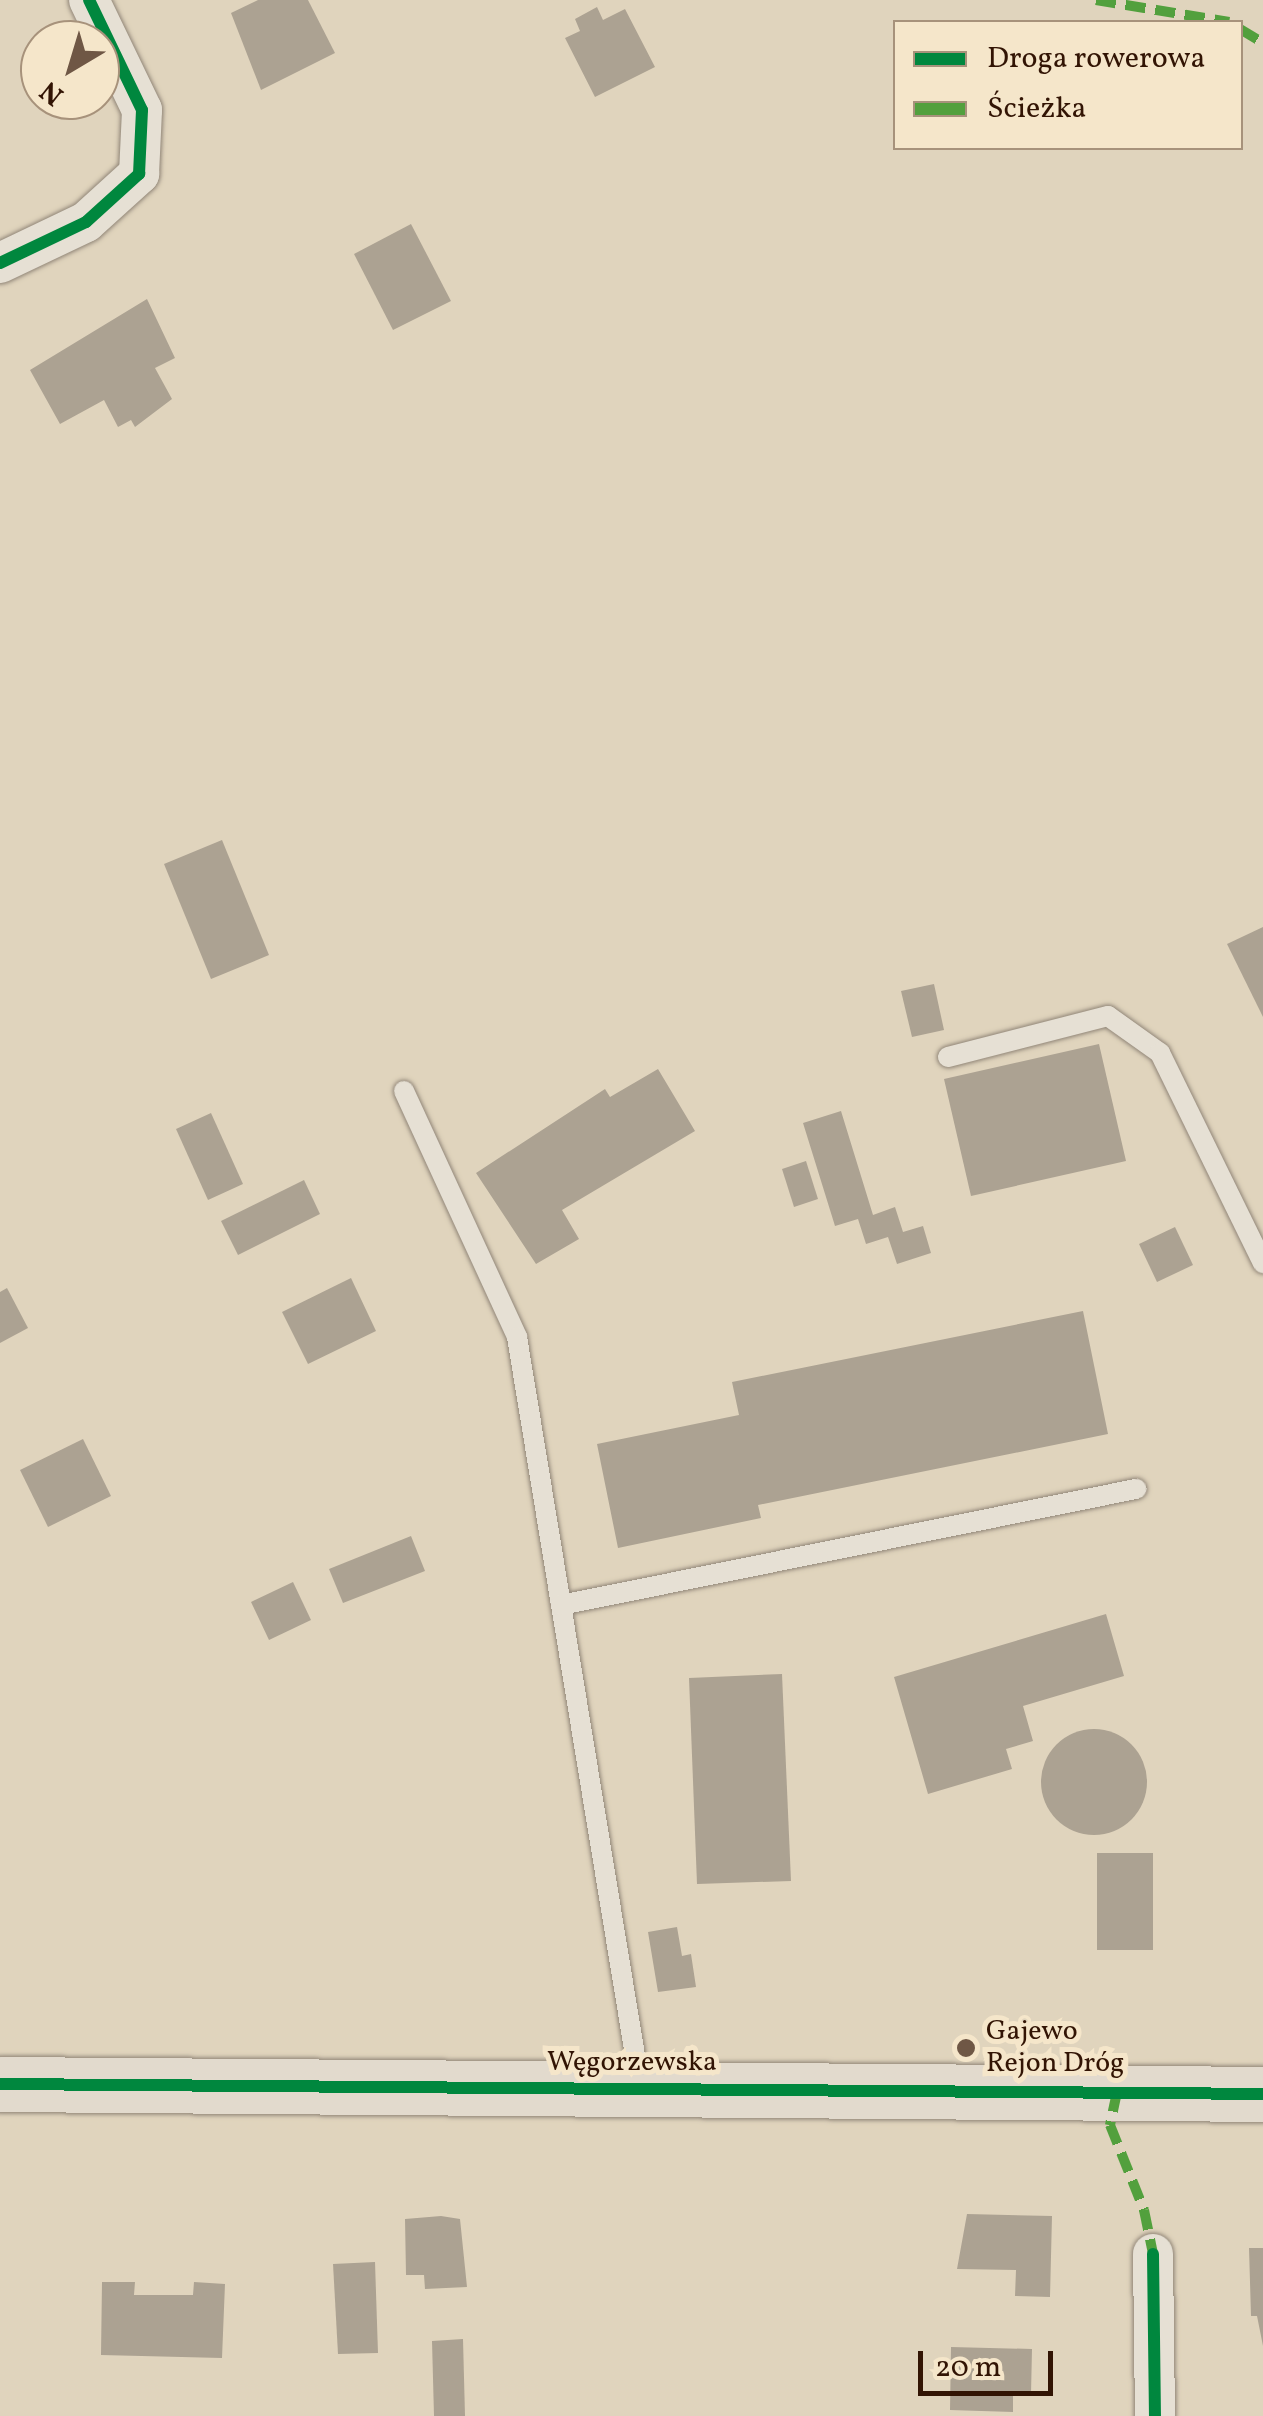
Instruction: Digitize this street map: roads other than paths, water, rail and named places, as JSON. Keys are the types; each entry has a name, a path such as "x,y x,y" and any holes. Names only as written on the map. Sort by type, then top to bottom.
{"main road":[{"name":"Węgorzewska","path":"0,2084 1263,2094"}],"street":[{"path":"0,263 86,222 139,174 142,110 89,0"},
{"path":"1153,2254 1154,2416"}],"lane":[{"path":"948,1056 1108,1016 1160,1053 1263,1263"},
{"path":"404,1091 517,1337 640,2088"},
{"path":"561,1606 1136,1489"}],"place":[{"name":"Gajewo Rejon Dróg","path":"966,2048"}]}
